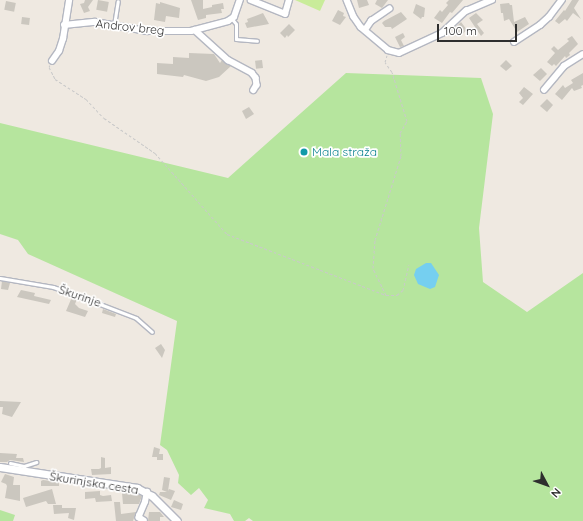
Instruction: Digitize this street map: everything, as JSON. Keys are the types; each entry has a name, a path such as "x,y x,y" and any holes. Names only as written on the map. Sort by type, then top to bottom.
{"street":[{"path":"52,61 59,51 63,39 69,0"},
{"path":"232,19 237,14 240,0"},
{"path":"251,0 285,14 289,0"},
{"path":"348,0 354,17 365,30 388,50 399,53 436,36 466,11 492,0"},
{"path":"514,42 540,25 562,0"},
{"path":"365,30 371,22 389,10"},
{"name":"Androv breg","path":"64,25 95,22 148,31 175,32 195,30 232,19"},
{"path":"195,30 228,60 252,73 256,78 257,85 254,90"},
{"path":"544,90 564,66 583,54"},
{"name":"Škurinjska cesta","path":"0,467 23,469 137,488 147,492 175,516"},
{"path":"144,521 139,518 139,516 145,502 147,492"}],"lane":[{"path":"114,25 118,1"},
{"path":"232,19 236,24 236,39 257,41"},
{"name":"Škurinje","path":"0,278 53,287 79,296 136,318 152,332"},
{"path":"10,463 23,469 36,462"}],"path":[{"path":"386,295 373,268 375,240 401,156 400,133 407,121 392,72 385,62 388,50"},
{"path":"52,61 49,67 55,79 86,99 104,118 155,153 227,234 386,295 397,294 403,290 409,265"}],"green space":[{"path":"295,0 325,0 320,11"},
{"path":"346,73 481,78 493,114 479,228 483,282 527,312 583,273 583,521 253,521 249,518 245,521 234,521 230,514 204,508 208,500 199,488 191,495 178,483 179,475 167,450 160,445 177,321 28,254 18,240 0,234 0,123 228,178"},
{"path":"0,510 15,515 13,521 0,521"}],"water":[{"path":"426,263 431,263 439,275 435,287 430,289 418,284 414,275 416,269"}],"building":[{"path":"85,0 93,0 88,7 90,11 84,13 80,4 84,3"},
{"path":"98,0 109,2 107,12 96,10"},
{"path":"191,0 203,0 203,9 212,7 212,5 223,3 224,9 221,9 222,13 206,15 206,18 198,20"},
{"path":"357,0 367,0 369,5 359,8"},
{"path":"377,0 388,0 382,8 375,4"},
{"path":"449,0 463,0 452,13 450,12 442,23 434,18 440,10 442,12 448,5 446,3"},
{"path":"572,0 579,0 574,8 581,19 573,13 567,21 565,19 559,24 555,21 564,10 565,11"},
{"path":"6,1 16,3 14,12 4,10"},
{"path":"160,2 180,8 179,18 166,16 165,22 154,20 156,3 160,4"},
{"path":"509,3 512,5 514,22 525,17 529,24 517,32 509,19 504,21 503,13 501,13 500,4"},
{"path":"416,4 425,8 424,17 421,19 413,13"},
{"path":"338,10 344,13 343,16 346,17 340,25 332,21"},
{"path":"401,12 407,19 392,29 391,27 385,27 382,23 384,21"},
{"path":"263,13 269,24 247,28 245,23 248,22 247,19"},
{"path":"476,13 483,20 477,24 484,33 481,36 469,18"},
{"path":"22,17 30,18 29,25 21,24"},
{"path":"461,22 467,30 460,36 454,29"},
{"path":"289,24 295,30 285,38 280,33"},
{"path":"403,33 405,37 401,40 404,46 400,47 395,37"},
{"path":"572,36 578,44 569,53 570,55 566,58 565,56 556,66 554,64 552,66 547,62 555,53 551,49 554,46 558,50 569,41 567,39"},
{"path":"189,53 214,54 220,63 222,60 231,66 219,77 206,81 184,75 183,77 157,74 157,63 173,64 173,57 189,58"},
{"path":"262,60 263,68 256,69 255,61"},
{"path":"506,60 512,66 506,71 500,66"},
{"path":"541,68 547,74 540,81 533,75"},
{"path":"583,73 582,88 574,91 572,88 562,100 555,94 563,85 565,88 573,83 571,80"},
{"path":"524,87 533,94 523,105 519,102 523,98 519,93"},
{"path":"547,99 553,105 547,112 540,106"},
{"path":"249,107 254,114 246,119 242,111"},
{"path":"2,281 10,283 8,290 1,289"},
{"path":"21,290 35,293 34,296 51,300 49,304 17,297"},
{"path":"72,297 77,299 75,304 79,308 88,311 85,317 66,311"},
{"path":"103,309 116,314 115,317 102,313"},
{"path":"161,344 165,350 162,358 155,348"},
{"path":"0,401 21,402 12,417 2,414 3,407 0,407"},
{"path":"154,447 160,449 159,454 163,454 163,460 157,460 157,457 152,457"},
{"path":"0,453 17,454 16,458 23,458 24,462 10,460 7,462 0,462"},
{"path":"101,457 105,458 105,468 111,467 111,474 92,475 91,469 101,468"},
{"path":"5,474 14,477 13,485 20,485 20,501 5,498 7,486 1,482"},
{"path":"164,477 170,478 168,491 169,489 175,491 171,500 159,495 160,492 167,492 162,490"},
{"path":"41,481 59,482 59,486 41,486"},
{"path":"52,489 56,504 48,504 46,501 26,507 23,498"},
{"path":"100,491 100,495 111,495 112,501 96,502 95,498 85,499 85,492"},
{"path":"131,492 131,495 138,494 142,496 139,504 123,504 122,493"},
{"path":"174,500 183,504 181,510 171,507"},
{"path":"114,502 120,502 121,514 136,512 133,521 116,521"},
{"path":"53,505 62,505 62,508 76,508 74,520 68,518 69,513 54,514"},
{"path":"149,512 160,512 164,517 160,517 160,521 148,521"}],"place":[{"name":"Mala straža","path":"304,152"}]}
